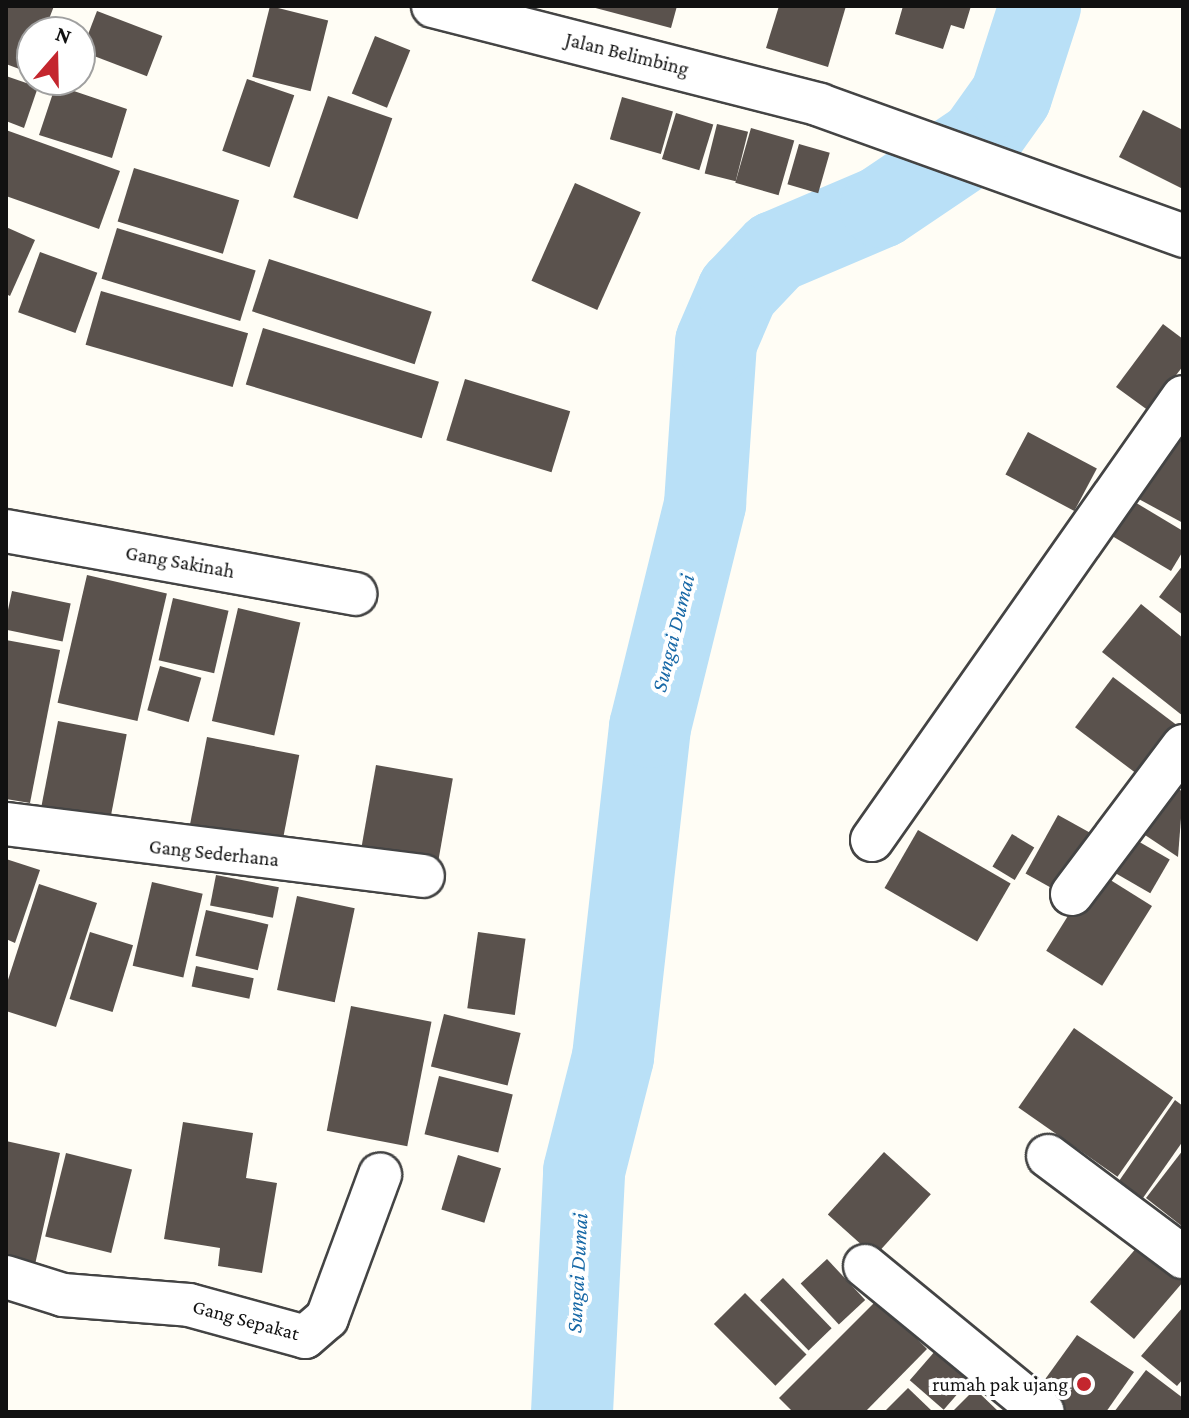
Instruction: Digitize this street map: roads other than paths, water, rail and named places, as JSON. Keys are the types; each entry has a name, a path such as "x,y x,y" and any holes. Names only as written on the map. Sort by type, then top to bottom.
{"street":[{"name":"Jalan Belimbing","path":"433,6 820,105 1135,214 1183,236"},
{"path":"872,840 1183,397"},
{"name":"Gang Sakinah","path":"6,531 355,594"},
{"path":"1072,894 1183,746"},
{"name":"Gang Sederhana","path":"6,824 423,876"},
{"path":"1048,1156 1183,1257"},
{"name":"Gang Sepakat","path":"6,1277 63,1295 189,1305 305,1337 327,1318 380,1175"},
{"path":"865,1266 1038,1411"}],"waterway":[{"name":"Sungai Dumai","path":"572,1412 584,1171 613,1057 650,727 705,504 716,342 738,291 775,252 881,207 979,141 1011,96 1040,6"}],"place":[{"name":"rumah pak ujang","path":"1084,1384"}]}
